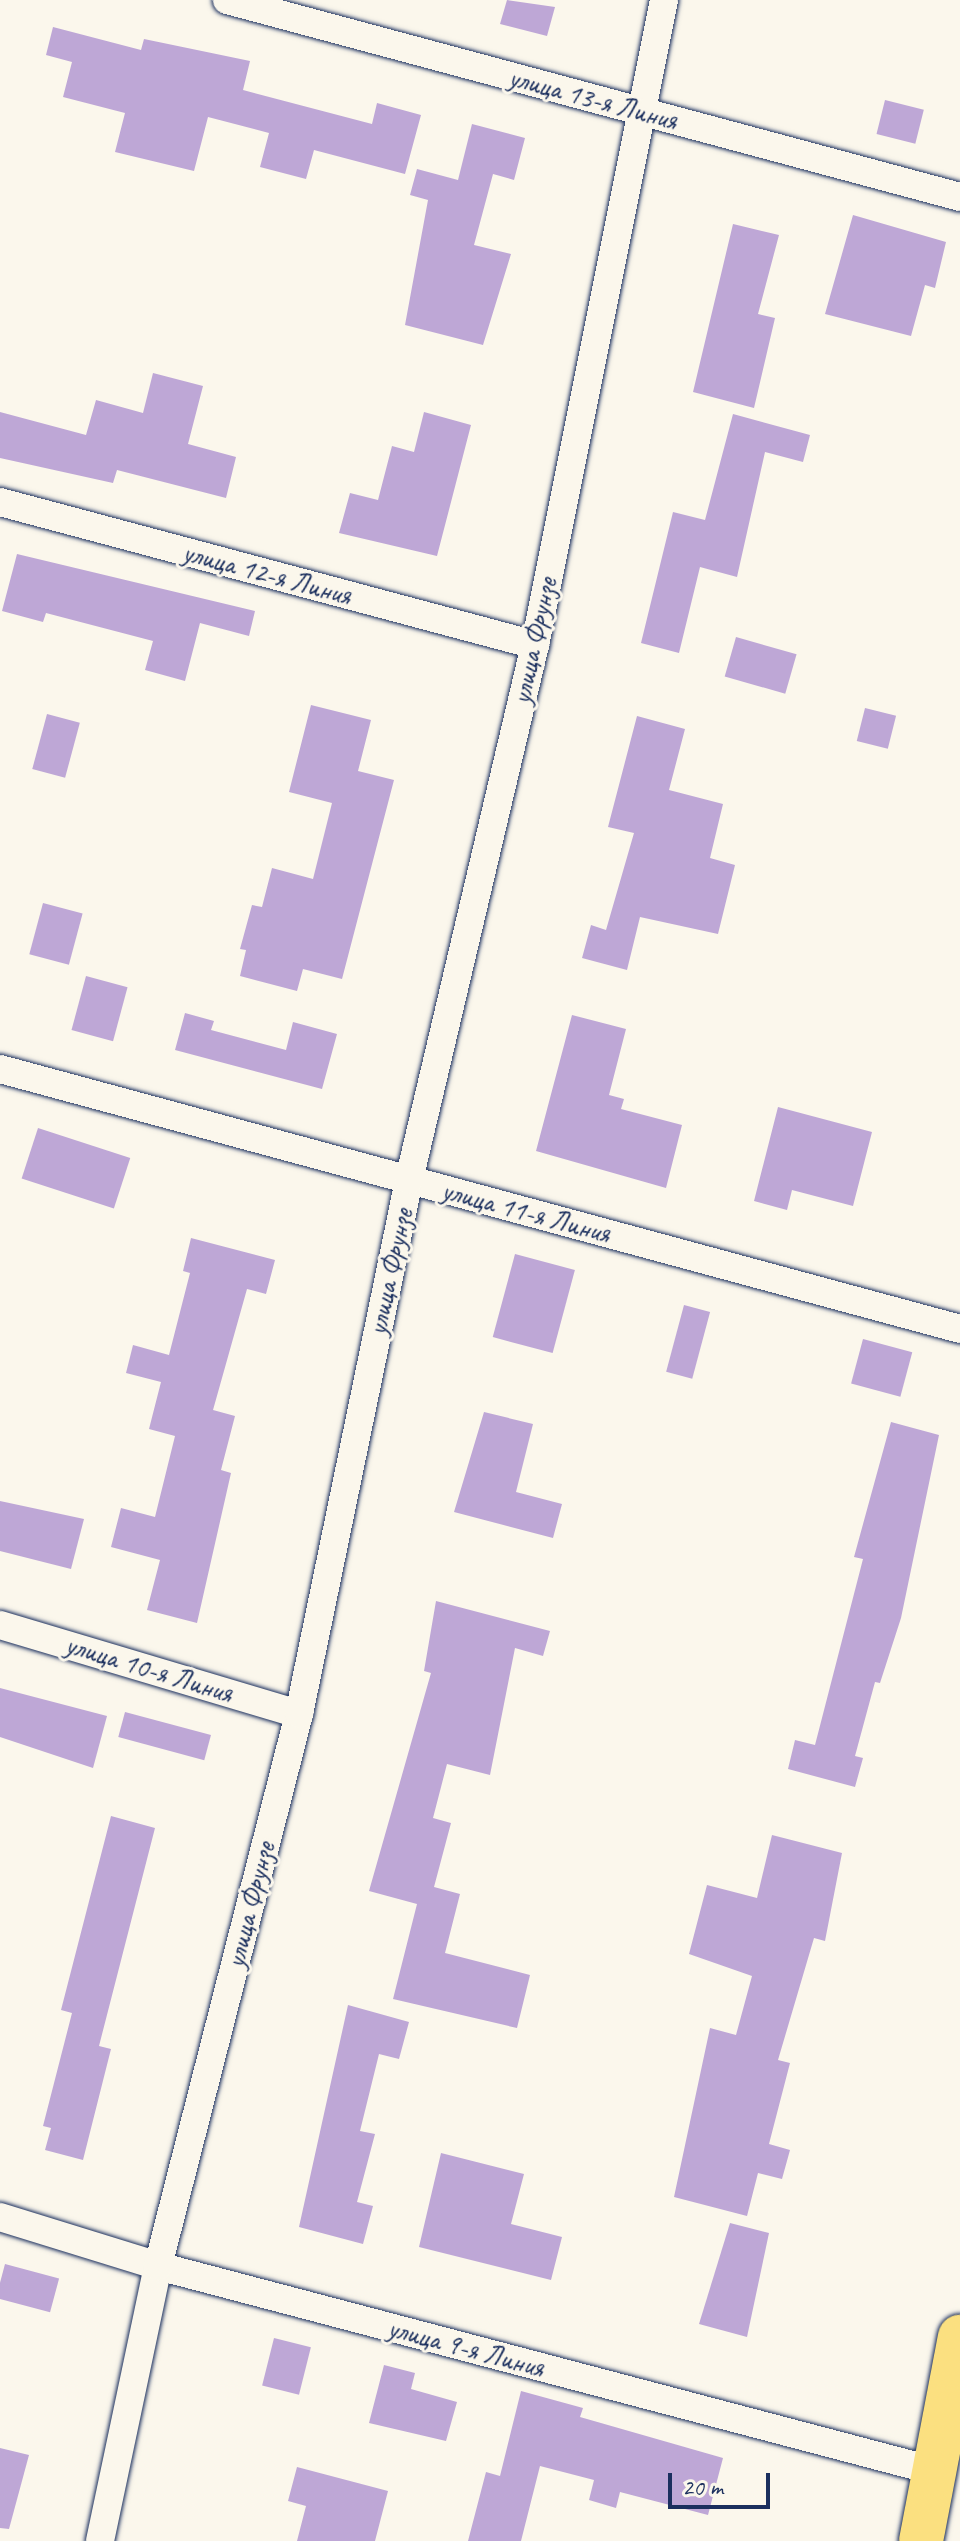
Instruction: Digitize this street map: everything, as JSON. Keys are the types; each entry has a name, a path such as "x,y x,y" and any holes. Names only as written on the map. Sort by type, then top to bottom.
{"main road":[{"path":"921,2541 960,2337"}],"street":[{"name":"улица 13-я Линия","path":"227,0 960,197"},
{"name":"улица Фрунзе","path":"100,2541 158,2266 299,1714 409,1180 535,645 664,0"},
{"name":"улица 12-я Линия","path":"0,502 535,645"},
{"name":"улица 11-я Линия","path":"0,1069 960,1329"},
{"name":"улица 10-я Линия","path":"0,1625 299,1714"},
{"name":"улица 9-я Линия","path":"0,2217 158,2266 935,2471"}],"building":[{"path":"507,0 555,7 547,36 500,24"},
{"path":"53,27 141,50 144,39 250,61 243,90 372,124 377,103 421,115 405,174 314,150 306,179 260,167 269,133 208,117 194,171 115,152 125,113 63,97 72,62 46,55"},
{"path":"885,100 924,110 915,144 877,134"},
{"path":"472,124 525,138 514,180 493,174 474,245 511,254 483,345 405,325 428,200 410,195 417,169 458,180"},
{"path":"853,215 946,242 935,288 925,285 911,336 825,314"},
{"path":"733,224 779,235 758,314 775,318 754,408 693,392"},
{"path":"153,373 203,386 188,444 236,457 226,498 117,470 113,483 0,458 0,412 86,435 96,400 143,413"},
{"path":"424,412 471,425 437,556 339,533 350,493 378,500 392,446 414,452"},
{"path":"733,414 810,435 803,462 765,452 737,577 700,567 679,653 641,643 673,512 705,520"},
{"path":"17,554 255,611 249,636 200,623 185,681 145,670 153,641 46,613 43,622 2,611"},
{"path":"736,637 797,654 785,694 725,676"},
{"path":"311,705 371,720 358,771 394,780 342,979 303,969 297,991 240,976 246,950 240,949 252,905 262,907 272,868 313,879 332,803 289,792"},
{"path":"865,708 896,716 888,749 857,741"},
{"path":"47,714 80,723 65,778 32,769"},
{"path":"637,716 685,729 669,790 723,804 710,858 735,865 718,934 640,917 627,970 582,958 591,925 606,930 634,833 608,827"},
{"path":"43,903 83,914 69,965 29,954"},
{"path":"86,976 128,987 113,1041 72,1030"},
{"path":"185,1013 214,1021 211,1030 286,1050 293,1022 337,1034 322,1089 175,1050"},
{"path":"572,1015 626,1029 609,1095 624,1099 621,1109 682,1125 666,1188 536,1151"},
{"path":"778,1107 872,1132 853,1206 792,1190 787,1210 754,1201"},
{"path":"38,1128 130,1158 114,1208 22,1178"},
{"path":"191,1238 275,1260 266,1294 247,1289 213,1410 235,1416 221,1470 231,1473 197,1623 147,1610 160,1560 111,1547 121,1508 155,1517 175,1436 149,1429 161,1382 126,1373 133,1345 169,1355 190,1273 183,1271"},
{"path":"515,1254 575,1270 553,1353 493,1337"},
{"path":"684,1305 710,1312 692,1379 666,1372"},
{"path":"863,1339 912,1352 900,1397 851,1383"},
{"path":"484,1412 533,1424 516,1492 562,1504 553,1538 454,1512"},
{"path":"891,1422 939,1435 901,1618 880,1683 875,1682 855,1756 863,1758 855,1787 788,1769 795,1740 815,1745 863,1559 854,1557"},
{"path":"0,1501 84,1519 71,1569 0,1551"},
{"path":"436,1601 550,1631 543,1656 515,1648 490,1775 447,1764 433,1818 451,1823 434,1887 460,1894 445,1953 530,1975 517,2028 393,1999 417,1904 369,1891 431,1673 424,1671"},
{"path":"0,1688 107,1716 93,1768 0,1737"},
{"path":"125,1712 211,1735 204,1760 118,1737"},
{"path":"111,1816 155,1828 99,2046 111,2049 83,2160 45,2150 51,2128 43,2126 72,2013 61,2010"},
{"path":"772,1835 842,1853 825,1941 814,1938 778,2060 790,2063 769,2144 790,2150 782,2179 758,2173 747,2216 674,2197 710,2028 736,2035 752,1976 689,1954 707,1885 757,1898"},
{"path":"348,2005 409,2022 399,2059 379,2054 360,2131 375,2134 357,2202 373,2206 363,2244 299,2227"},
{"path":"441,2153 524,2174 511,2224 562,2237 551,2280 419,2247"},
{"path":"730,2223 769,2233 747,2337 699,2324"},
{"path":"5,2264 59,2278 50,2312 0,2299"},
{"path":"274,2338 311,2347 299,2395 262,2386"},
{"path":"384,2365 415,2373 411,2389 457,2402 446,2441 369,2423"},
{"path":"521,2391 583,2408 580,2417 723,2458 708,2515 620,2492 616,2508 589,2500 594,2480 540,2466 521,2541 468,2541 486,2472 500,2476"},
{"path":"0,2448 29,2455 9,2529 0,2528"},
{"path":"297,2467 388,2491 375,2541 297,2541 306,2506 288,2501"}]}
